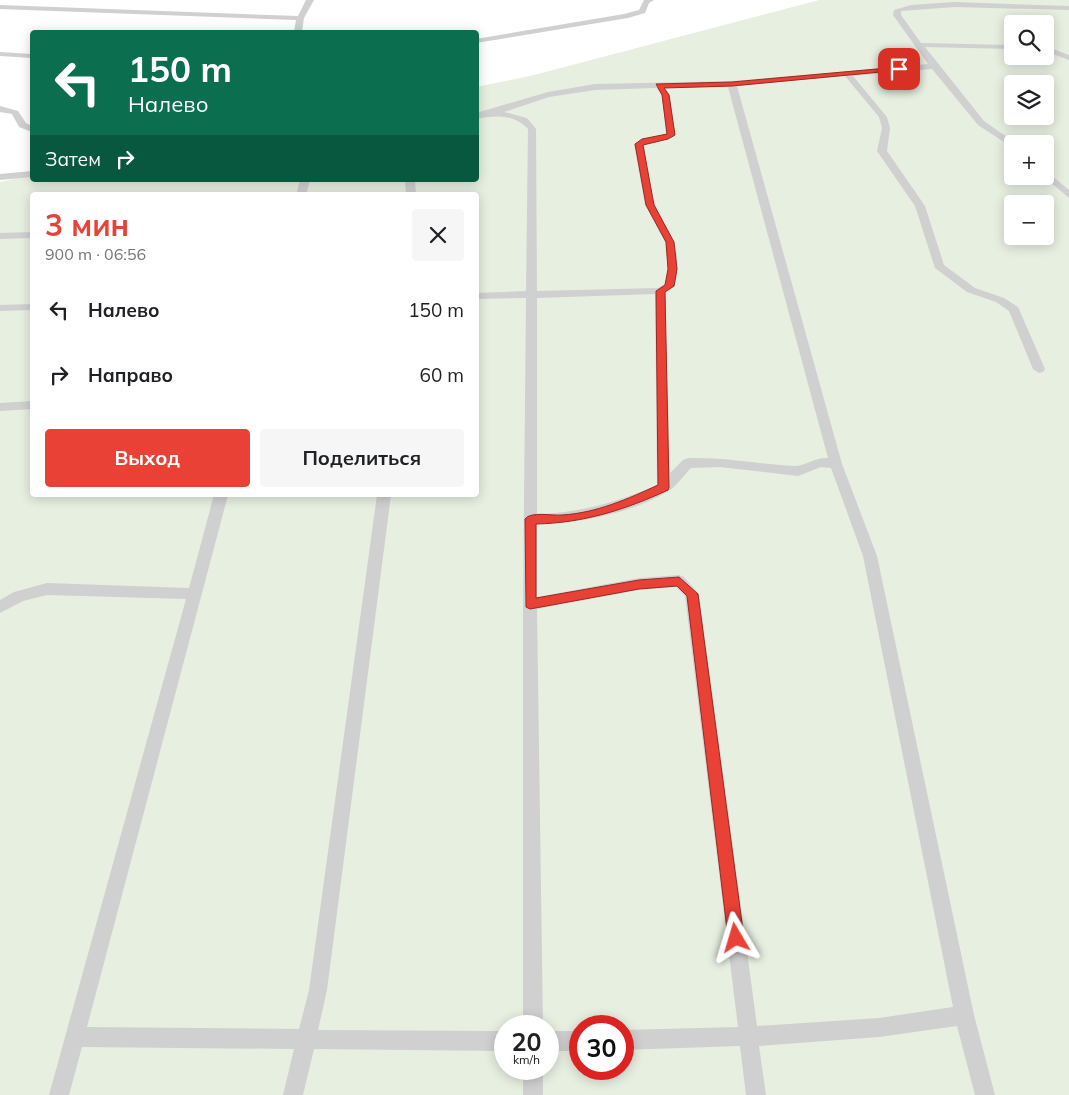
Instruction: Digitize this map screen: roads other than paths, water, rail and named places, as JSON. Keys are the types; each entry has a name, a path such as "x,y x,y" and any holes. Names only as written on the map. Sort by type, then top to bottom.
{"street":[{"path":"298,30 300,18 310,0"},
{"path":"479,40 626,16 642,12 646,2 650,0"},
{"path":"1004,138 981,123 934,66 896,15 898,10 940,2 1069,8"},
{"path":"0,7 300,18"},
{"path":"920,45 1004,47"},
{"path":"1054,48 1069,48"},
{"path":"1054,52 1069,58"},
{"path":"0,54 30,56"},
{"path":"479,115 496,112 548,95 595,87 732,84 934,66"},
{"path":"847,74 883,117 886,128 882,151 920,206 939,266 971,290 1000,300 1014,309 1039,369"},
{"path":"732,84 836,464 870,556 964,1016 985,1095"},
{"path":"479,296 660,291 670,286 673,269 670,242 650,205 639,144 644,141 666,138 671,135 666,95 658,86"},
{"path":"0,109 14,110 19,114 22,125 30,127"},
{"path":"496,112 524,120 532,129 530,604 533,1015"},
{"path":"0,177 30,174"},
{"path":"1054,181 1069,195"},
{"path":"0,236 30,235"},
{"path":"660,291 664,488"},
{"path":"0,308 30,307"},
{"path":"0,407 30,405"},
{"path":"530,519 563,519 590,515 630,503 664,488 688,463 720,462 798,471 820,462 836,464"},
{"path":"59,1095 220,497"},
{"path":"293,1095 318,990 384,497"},
{"path":"530,604 639,584 679,581 692,594 756,1095"},
{"path":"0,607 19,596 47,589 194,594"},
{"path":"634,1040 748,1037 905,1026 964,1016"},
{"path":"76,1036 494,1041"},
{"path":"533,1080 533,1095"}]}
